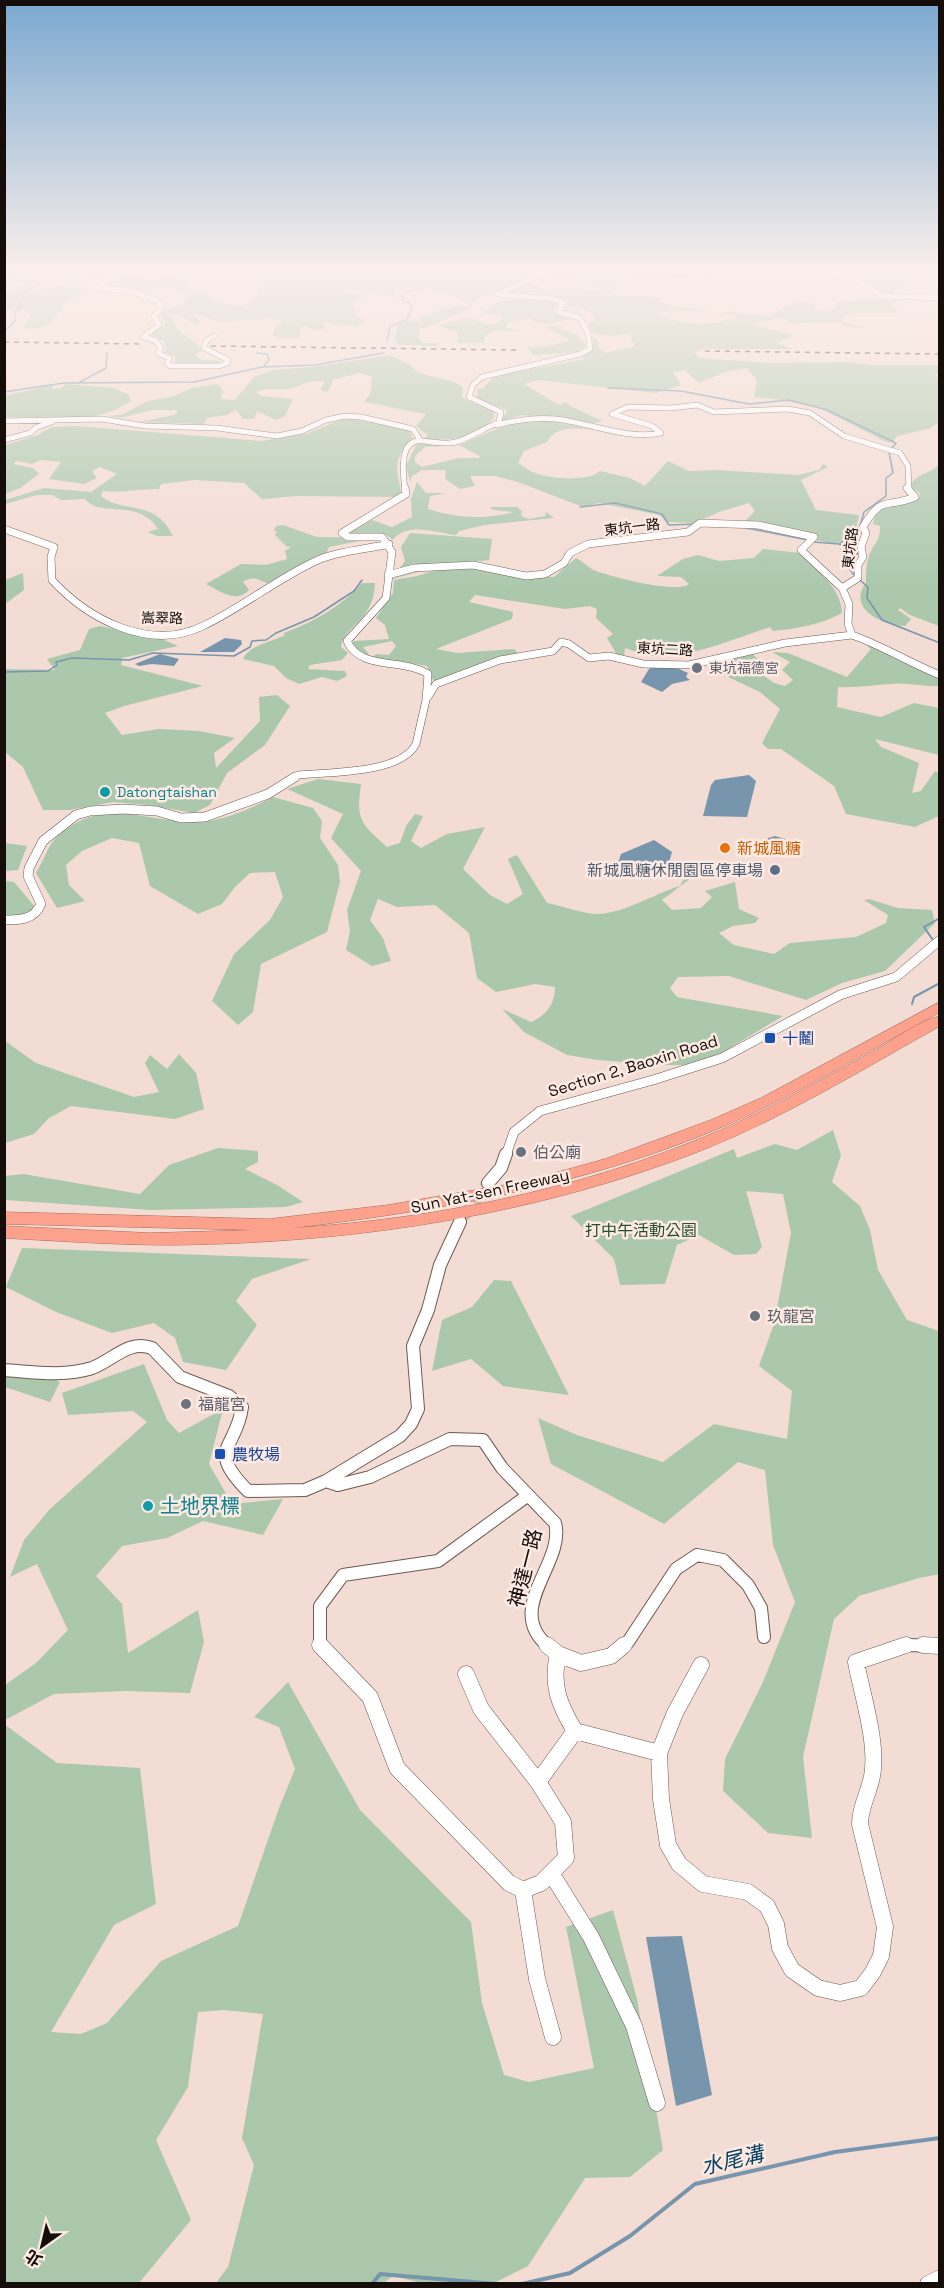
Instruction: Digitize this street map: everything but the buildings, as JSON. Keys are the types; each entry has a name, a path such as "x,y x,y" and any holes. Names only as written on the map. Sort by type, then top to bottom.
{"highway":[{"name":"Sun Yat-sen Freeway","path":"4,1218 269,1225 388,1211 522,1187 609,1164 716,1124 766,1101 939,1006"},
{"name":"Sun Yat-sen Freeway","path":"4,1232 159,1239 268,1236 362,1228 504,1203 582,1185 702,1144 787,1104 939,1020"}],"street":[{"path":"4,920 27,919 39,910 41,904 28,876 29,868 43,841 76,815 90,811 123,809 157,811 181,818 205,817 268,794 298,775 383,766 398,761 413,750 426,700 429,677 423,669 361,657 348,645 347,640 386,598 388,575 394,560 389,544 382,537 348,537 342,533 406,494 402,465 410,445 420,441 456,442 499,422 501,412 469,397 473,385 489,375"},
{"name":"東坑路","path":"496,425 516,418 537,417 596,425 626,433 656,434 661,431 612,414 628,407 671,408 697,405 714,412 782,409 810,413 844,436 900,453 903,455 910,474 907,488 915,497 886,501 874,508 863,527 866,532 861,547 863,557 858,565 858,578 842,588 849,605 848,630 852,635"},
{"path":"4,421 102,419 134,425 217,428 277,436 303,431 337,417 354,416 413,429 420,441"},
{"path":"4,440 30,434 37,427 58,420"},
{"name":"東坑一路","path":"388,575 414,568 473,565 526,576 545,574 564,563 570,553 588,544 688,532 700,523 758,525 814,537 801,550 842,588"},
{"name":"嵩翠路","path":"4,529 54,547 51,557 52,580 88,612 129,629 162,633 182,633 202,627 319,560 389,544"},
{"path":"852,635 887,648 903,660 939,675"},
{"name":"東坑二路","path":"426,700 436,684 500,660 553,651 561,642 569,644 589,658 609,656 643,664 689,665 785,643 852,635"},
{"name":"Section 2, Baoxin Road","path":"488,1183 501,1168 514,1132 540,1111 653,1080 722,1058 840,995 896,976 939,940"},
{"path":"4,1370 76,1373 96,1367 135,1346 147,1346 157,1352 172,1371 182,1379 233,1398 242,1407 241,1416 225,1454 231,1474 248,1491 305,1490 326,1481 400,1436 411,1424 418,1409 413,1347 428,1310 440,1265 460,1222"},
{"name":"神達一路","path":"326,1481 338,1485 370,1477 450,1439 483,1440 502,1468 555,1523 558,1534 531,1606 532,1624 539,1638 558,1654"},
{"path":"466,1674 481,1709 538,1782 563,1822 566,1858 540,1883 523,1890 509,1883 397,1767 370,1697 320,1645 320,1606 343,1575 438,1561 527,1496"},
{"path":"659,1753 575,1731 556,1699 552,1683 558,1654 581,1663 611,1656 628,1642 676,1569 697,1555 723,1560 748,1585 761,1608 764,1637"},
{"path":"701,1665 675,1713 659,1753 661,1799 668,1845 679,1864 703,1884 748,1892 767,1906 776,1924 780,1948 792,1970 806,1982 818,1988 840,1993 861,1988 873,1972 881,1956 885,1927 860,1824 860,1811 873,1773 874,1756 856,1662 907,1645 939,1646"},
{"path":"538,1782 575,1731"},
{"path":"551,1873 591,1936 634,2026 657,2103"},
{"path":"523,1890 537,1979 553,2037"},
{"path":"928,2283 939,2278"}],"green space":[{"path":"260,375 352,375 333,380 328,392 320,390 325,382 319,381 291,388 256,392 261,396 293,399 285,416 276,420 257,411 254,419 243,419 236,410 227,415 207,418 204,424 140,422 174,415 178,410 151,410 122,418 109,416 121,415 148,401 171,397 192,388 217,384 223,390 221,399 235,400 254,377"},
{"path":"367,375 426,375 454,382 463,387 462,396 466,400 493,411 494,418 479,430 462,437 444,440 425,439 428,435 416,426 426,414 364,402 371,392 372,376"},
{"path":"675,375 681,385 656,393 538,380 524,384 559,405 566,402 603,421 595,423 521,415 504,421 502,419 508,410 477,399 477,389 483,388 495,376"},
{"path":"690,375 719,375 699,383"},
{"path":"753,375 937,375 935,376 939,377 939,422 931,428 897,436 892,443 820,408 754,397 757,380"},
{"path":"65,384 113,388 128,394 131,401 115,410 94,417 5,417 4,396 52,385 53,389 61,388"},
{"path":"353,419 409,430 413,438 404,447 397,464 400,497 297,496 262,499 244,483 195,480 161,484 159,489 103,491 101,496 109,501 148,511 157,516 166,524 173,536 157,536 148,532 158,529 150,519 140,514 100,508 85,499 61,500 52,495 37,495 5,504 5,500 44,488 91,492 117,474 100,467 92,471 97,478 84,484 49,479 61,462 41,460 32,464 17,461 13,464 33,468 39,474 20,488 5,494 5,445 38,435 51,427 77,426 261,441 306,434 340,420"},
{"path":"520,419 551,421 598,430 563,430 556,432 547,442 524,451 518,463 533,472 550,477 587,477 600,471 630,478 645,486 668,461 689,471 718,470 798,475 819,470 823,464 828,467 801,480 816,510 859,515 854,537 834,544 742,524 755,511 749,503 719,512 695,523 666,522 660,515 599,503 583,507 518,482 494,476 470,476 475,486 460,489 445,479 446,470 422,470 411,477 410,481 406,466 417,443 447,446 425,447 415,456 415,462 422,467 459,458 479,458 480,456 459,445"},
{"path":"939,464 939,626 910,615 900,608 898,610 911,619 905,626 887,623 870,614 861,601 870,553 879,535 880,526 873,524 876,510 887,504 919,498 920,493 909,486"},
{"path":"417,482 426,493 446,493 430,496 428,509 439,512 482,517 514,512 493,510 490,507 517,507 522,511 521,516 529,519 545,516 546,512 554,518 484,525 459,531 456,535 423,530 406,531 393,540 385,534 349,533 372,520 392,527 412,517 411,499"},
{"path":"283,525 317,537 375,538 329,547 325,557 271,584 254,579 247,580 243,582 249,590 239,596 222,593 206,584 241,564 266,565 287,559 285,551 291,547 286,546 275,535 277,532 274,530 276,526"},
{"path":"410,533 492,539 489,560 445,565 392,579 405,561 401,547"},
{"path":"763,549 801,553 833,587 841,604 842,613 818,623 799,627 773,631 770,627 712,647 682,654 652,656 625,648 624,656 617,655 607,638 613,634 596,618 597,609 590,606 565,609 475,595 469,602 513,612 512,619 436,649 457,653 514,649 519,654 491,659 440,680 433,680 427,666 373,657 376,654 389,655 396,646 392,641 363,647 369,654 364,656 351,645 354,641 389,639 385,625 376,618 393,593 394,580 446,567 484,567 524,577 554,577 576,558 593,570 616,577 644,584 682,587 689,584 681,577 657,576 683,559 698,555 719,561 754,558"},
{"path":"23,573 24,590 5,604 5,580"},
{"path":"362,583 375,583 374,594 367,611 342,642 341,647 348,653 342,660 310,665 308,669 345,671 347,676 337,681 322,677 299,684 286,678 274,666 243,659 255,647 285,635 284,633 326,613"},
{"path":"100,626 164,640 178,646 122,658 121,665 203,686 105,713 122,735 159,729 199,731 235,738 214,753 216,768 260,721 259,697 277,695 290,706 265,745 227,773 210,805 194,813 149,805 113,802 70,810 43,810 23,767 5,752 4,669 55,670 47,659 80,650 89,629"},
{"path":"864,643 939,679 939,686 897,684 838,687 837,707 881,717 914,703 939,708 939,755 875,739 881,747 919,763 912,793 921,791 935,771 939,773 939,816 915,827 846,814 834,786 781,749 768,749 762,743 780,709 760,692 709,668 752,653 763,665 746,663 774,683 785,686 793,680 782,670 790,662 772,652 788,653 847,677 871,649"},
{"path":"318,779 361,784 359,806 362,820 387,847 400,843 406,826 415,814 423,816 411,841 421,848 447,834 485,827 463,869 490,895 507,904 523,894 508,859 517,855 547,903 593,914 620,910 680,886 685,877 691,878 662,900 672,910 701,908 712,897 705,891 735,882 739,909 759,918 755,923 733,926 719,933 734,945 774,954 790,943 856,937 886,923 888,915 864,900 869,899 898,908 932,910 935,923 885,971 842,983 806,1000 729,976 678,977 670,988 677,997 783,1016 718,1055 684,1065 660,1065 567,1055 524,1032 502,1009 531,1022 549,1009 555,987 535,984 496,992 477,978 469,933 435,905 397,907 378,899 370,920 383,938 391,961 372,966 346,950 350,931 347,910 361,871 331,838 343,814 287,789"},
{"path":"273,797 313,808 322,821 320,838 338,865 340,882 327,932 261,964 253,1012 238,1025 212,1001 234,954 270,920 283,897 275,872 250,873 222,904 198,914 150,886 139,843 112,838 82,851 66,865 69,885 85,901 57,908 36,873 57,837 75,823 93,816 131,814 188,822 208,821 233,815"},
{"path":"5,843 27,846 18,870 5,871"},
{"path":"5,881 14,882 36,908 21,916 5,917"},
{"path":"5,1041 36,1063 134,1097 159,1092 145,1063 150,1055 167,1069 179,1054 196,1073 204,1109 175,1119 71,1106 49,1118 34,1134 5,1143"},
{"name":"打中午活動公園","path":"833,1130 841,1155 832,1182 860,1206 870,1230 878,1270 907,1320 939,1331 940,1574 859,1596 834,1619 803,1757 812,1838 768,1833 723,1791 725,1759 763,1682 795,1602 773,1545 765,1470 738,1462 664,1524 551,1464 538,1418 577,1435 663,1462 714,1424 787,1439 792,1391 759,1366 774,1324 791,1233 783,1194 746,1191 762,1247 756,1254 734,1255 699,1235 677,1245 665,1284 620,1285 614,1259 571,1216 734,1149 737,1158 775,1144 797,1150"},
{"path":"218,1148 258,1151 258,1162 245,1169 277,1185 303,1202 286,1207 151,1210 5,1200 5,1176 23,1174 140,1194 169,1165"},
{"path":"22,1248 311,1259 252,1279 236,1301 257,1325 226,1370 183,1362 175,1338 154,1323 112,1333 56,1312 6,1287"},
{"path":"494,1280 511,1281 569,1395 503,1386 471,1359 432,1371 442,1320 472,1307"},
{"path":"144,1364 167,1420 179,1433 223,1409 209,1464 232,1504 283,1499 263,1535 203,1521 167,1538 122,1546 96,1576 122,1604 128,1653 198,1610 204,1642 190,1693 125,1691 54,1694 5,1720 5,1685 36,1663 68,1630 37,1564 10,1577 24,1540 50,1509 147,1422 133,1411 68,1415 62,1393"},
{"path":"4,1373 50,1377 60,1382 50,1402 5,1387"},
{"path":"288,1682 360,1810 471,1922 482,2003 504,2075 529,2082 594,2068 566,1927 613,1910 637,1999 663,2150 630,2177 585,2178 528,2266 494,2283 421,2283 393,2276 382,2284 216,2283 228,2267 254,2165 242,2138 263,2014 224,2010 198,2012 188,2087 156,2140 191,2220 139,2283 5,2283 4,1724 57,1763 140,1768 156,1904 114,1925 51,2032 81,2034 107,2023 161,1961 238,1926 295,1769 279,1727 254,1717"}],"water":[{"path":"225,638 241,640 242,644 234,652 200,652"},
{"path":"160,654 179,659 174,666 135,664"},
{"path":"655,666 677,668 688,673 686,677 690,680 672,684 662,692 641,682 649,669"},
{"path":"749,775 756,781 747,817 703,816 711,785 715,780"},
{"path":"775,836 792,841 789,847 777,855 761,847 768,838"},
{"path":"654,840 672,852 668,866 628,875 616,869 621,854"},
{"path":"682,1936 712,2095 676,2106 646,1937"}],"waterway":[{"path":"80,382 93,375"},
{"name":"水尾溝","path":"4,392 64,383 194,382 227,375"},
{"path":"608,388 681,391 749,404 789,400 827,410 896,443 889,452 893,473 886,478 886,496 864,512 859,530 839,544"},
{"path":"580,507 615,503 662,514 669,525 695,524"},
{"path":"746,528 808,540"},
{"path":"813,542 839,544"},
{"path":"839,544 858,553 846,564 854,575 868,587 867,598 882,620 940,643"},
{"path":"4,672 48,671 57,665 56,662 72,658 129,660 153,653 234,656 250,647 252,641 266,640 276,633 314,617 354,591 362,580"},
{"path":"933,940 924,927 940,918"},
{"path":"912,1004 914,997 940,983"},
{"name":"水尾溝","path":"522,2284 570,2273 630,2236 695,2184 835,2152 940,2138"},
{"name":"水尾溝","path":"372,2284 380,2274 497,2284"}],"tunnel":[{"path":"463,1217 488,1183"}],"place":[{"name":"東坑福德宮","path":"697,668"},
{"name":"Datongtaishan","path":"105,792"},
{"name":"新城風糖","path":"725,848"},
{"name":"新城風糖休閒園區停車場","path":"775,870"},
{"name":"十鬮","path":"770,1038"},
{"name":"伯公廟","path":"521,1152"},
{"name":"玖龍宮","path":"755,1316"},
{"name":"福龍宮","path":"186,1404"},
{"name":"農牧場","path":"220,1454"},
{"name":"土地界標","path":"148,1506"}]}
